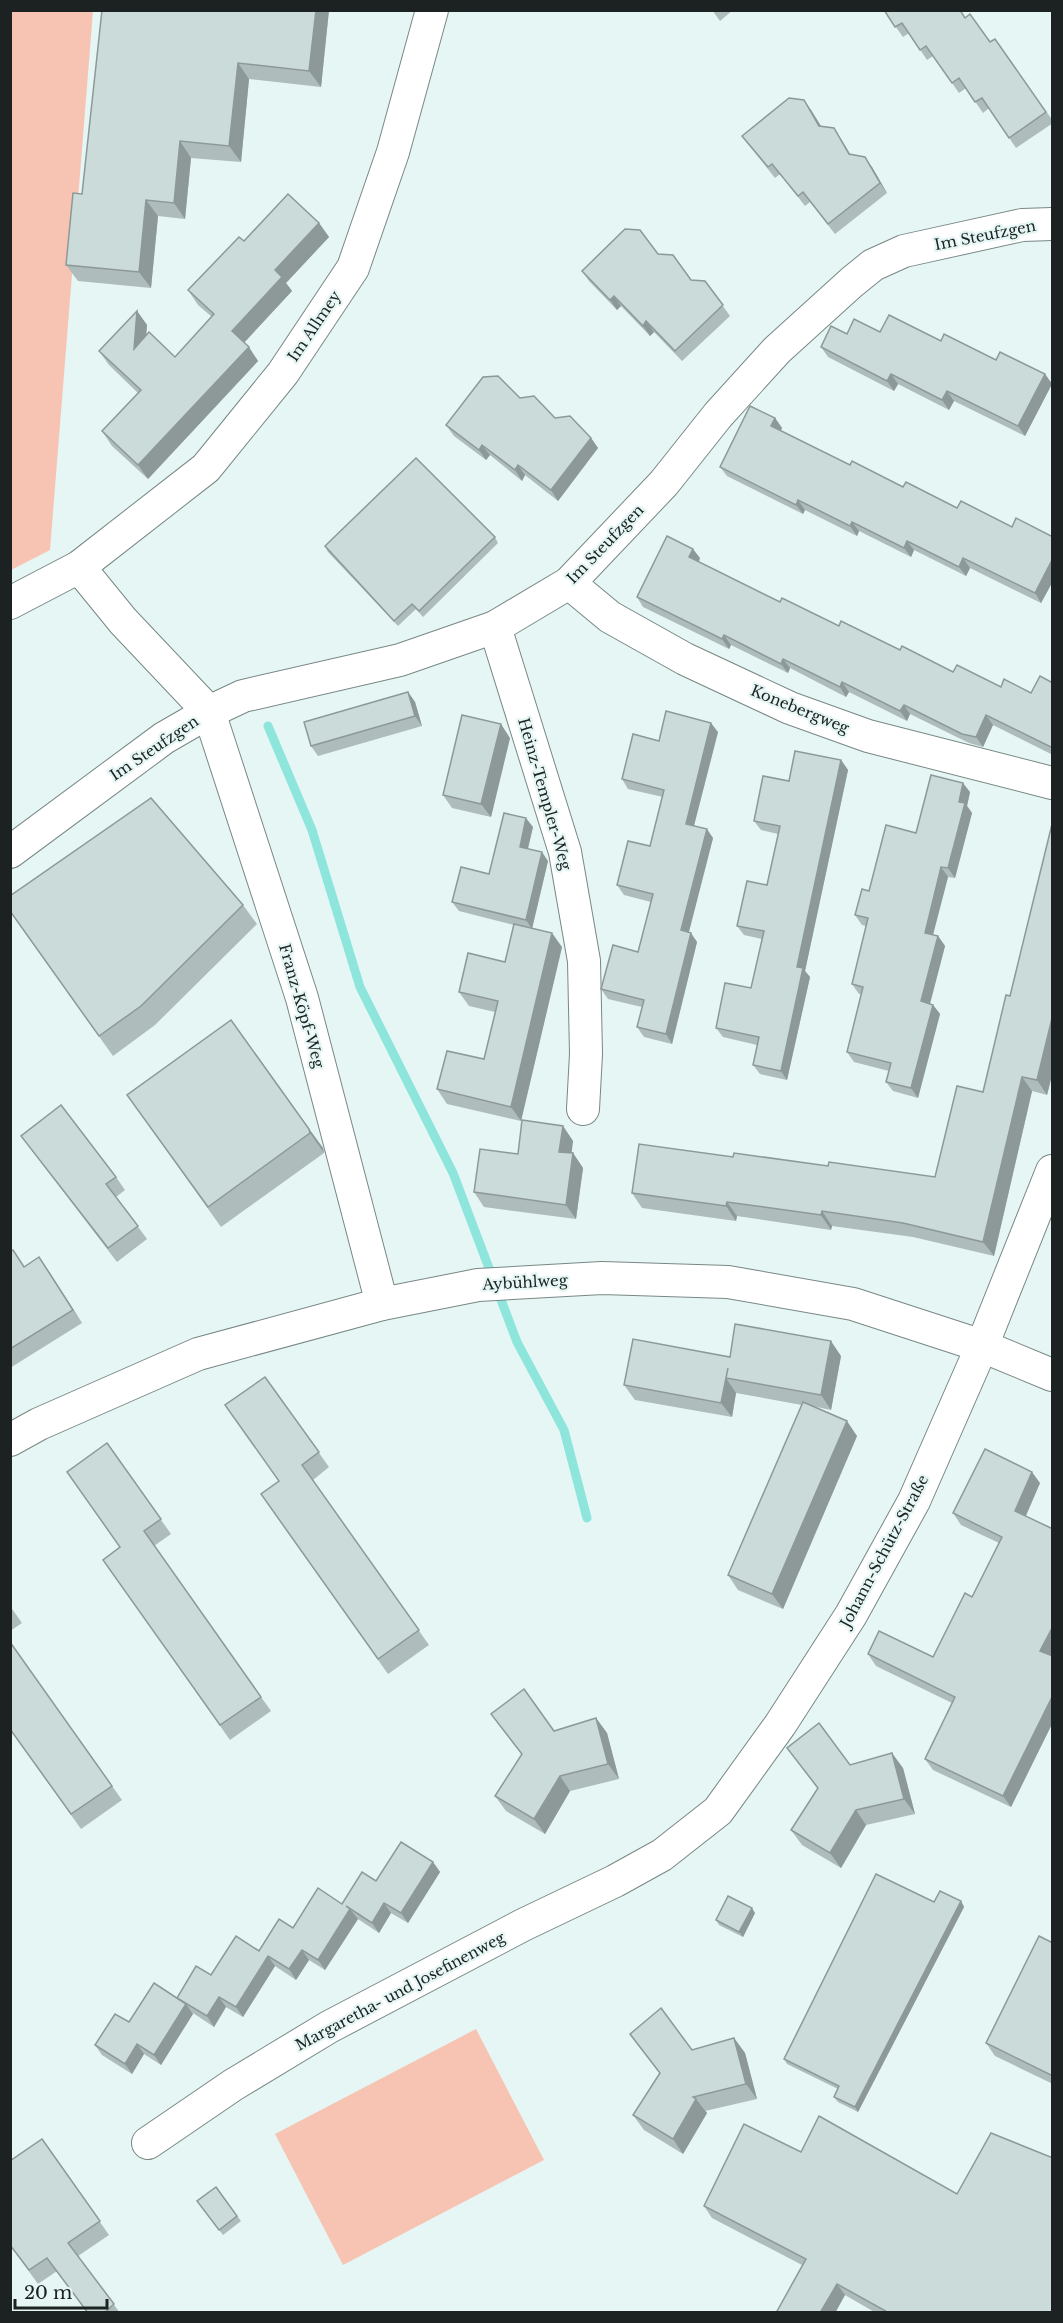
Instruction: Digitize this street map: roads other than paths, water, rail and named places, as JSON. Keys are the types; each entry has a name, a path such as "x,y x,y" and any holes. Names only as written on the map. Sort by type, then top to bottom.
{"street":[{"name":"Im Allmey","path":"10,603 79,567 206,468 283,373 353,268 393,152 432,10"},
{"name":"Im Steufzgen","path":"10,852 164,738 208,712 243,696 400,660 495,627 569,583 664,483 718,415 777,350 873,266 904,251 1022,225 1053,224"},
{"path":"79,567 123,621 208,712"},
{"name":"Konebergweg","path":"569,583 610,617 666,648 790,708 868,736 1053,783"},
{"name":"Heinz-Templer-Weg","path":"495,627 565,852 584,961 586,1054 583,1108"},
{"name":"Franz-Köpf-Weg","path":"208,712 302,998 382,1304"},
{"name":"Johann-Schütz-Straße","path":"662,1856 718,1811 780,1725 852,1615 914,1501 982,1346 1053,1171"},
{"name":"Aybühlweg","path":"10,1440 39,1424 198,1354 382,1304 486,1285 602,1278 728,1282 854,1304 982,1346 1053,1375"},
{"name":"Margaretha- und Josefinenweg","path":"148,2143 233,2085 329,2027 523,1925 662,1856"}],"waterway":[{"path":"268,726 312,830 360,987 453,1173 517,1342 564,1430 587,1518"}]}
